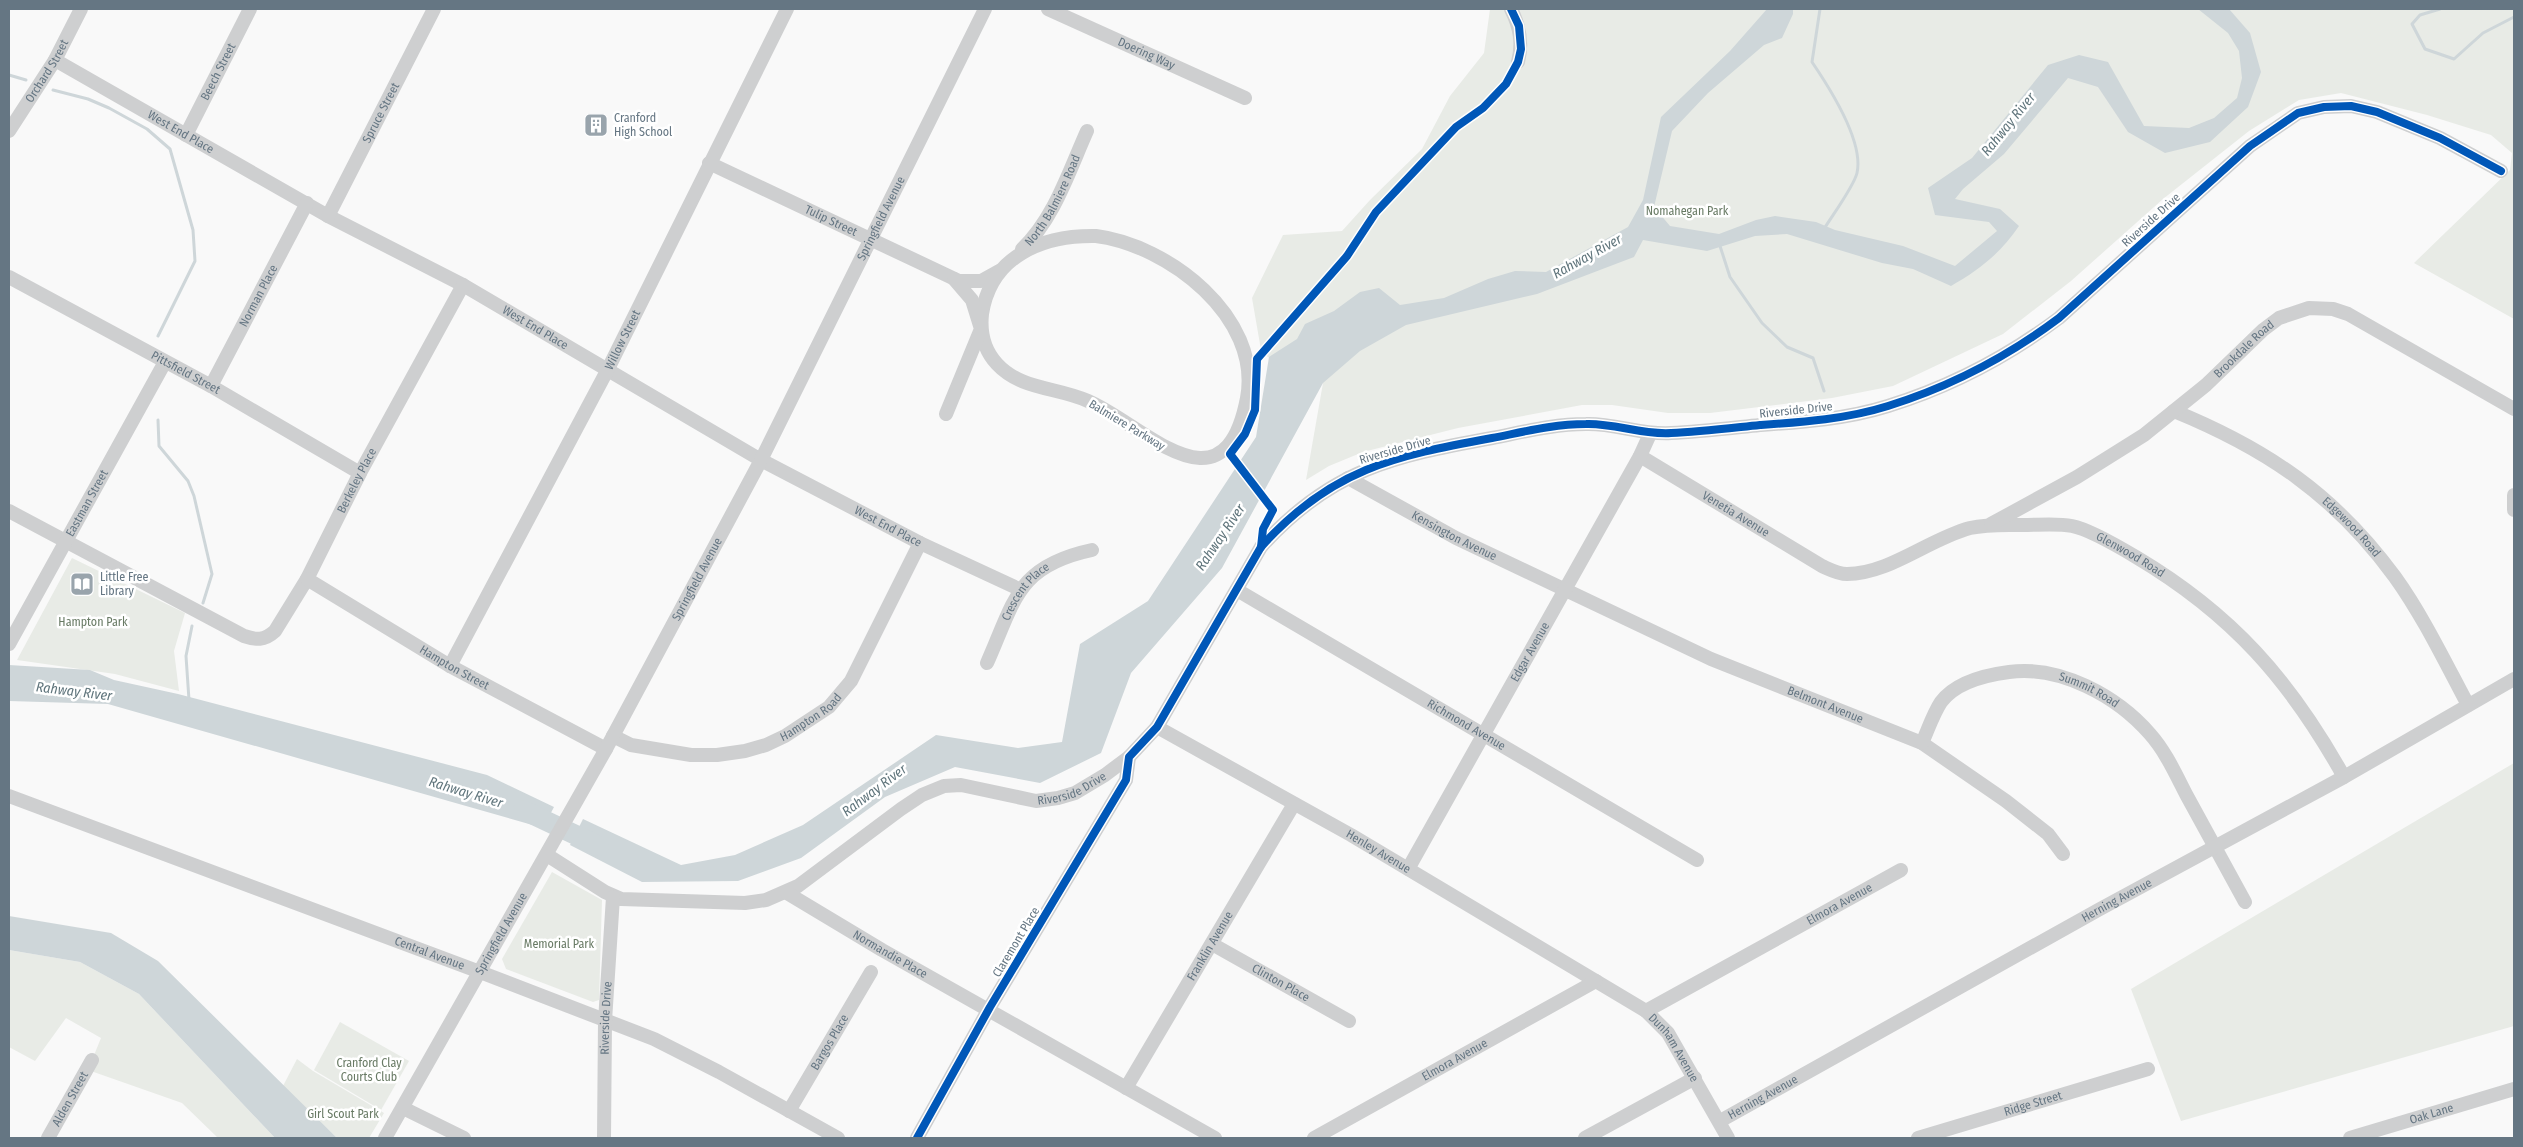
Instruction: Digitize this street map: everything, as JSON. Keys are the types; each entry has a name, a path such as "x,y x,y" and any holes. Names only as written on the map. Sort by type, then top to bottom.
{"street":[{"name":"Orchard Street","path":"9,131 55,60 81,9"},
{"name":"Beech Street","path":"186,135 250,9"},
{"name":"Spruce Street","path":"328,216 433,9"},
{"name":"Willow Street","path":"450,666 608,369 786,9"},
{"name":"Springfield Avenue","path":"385,1138 606,749 762,460 985,9"},
{"name":"Doering Way","path":"1048,9 1245,98"},
{"path":"1511,9 1519,26 1521,39 1518,62"},
{"name":"West End Place","path":"55,60 306,204 463,285 762,460 920,543 1019,589"},
{"name":"Riverside Drive","path":"787,893 815,875 901,809 933,790 944,786 961,785 1024,799 1058,798 1075,793 1129,757 1157,727 1261,547 1302,506 1372,466 1414,454 1564,425 1600,424 1650,434 1815,420 1886,407 1917,396 1981,368 2034,337 2059,318 2250,146 2298,113 2324,107 2342,106 2378,112 2440,138 2501,171"},
{"name":"North Balmiere Road","path":"954,278 963,282 977,282 990,277 1033,239 1045,221 1087,131"},
{"name":"Tulip Street","path":"709,163 954,278"},
{"name":"Norman Place","path":"210,386 306,204"},
{"name":"Balmiere Parkway","path":"954,278 972,300 987,350 998,365 1021,382 1086,400 1114,415 1156,444 1180,455 1202,457 1218,454 1232,441 1237,432 1247,397 1248,363 1244,347 1239,334 1223,310 1187,276 1134,245 1109,238 1089,236 1069,237 1044,243 1020,254 999,270"},
{"path":"946,414 981,329 986,299 999,270"},
{"name":"Pittsfield Street","path":"9,277 210,386 360,474"},
{"name":"Berkeley Place","path":"66,543 253,639 268,637 274,631 307,579 360,474 463,285"},
{"name":"Brookdale Road","path":"1990,524 2077,478 2144,435 2206,385 2272,322 2293,311 2317,308 2348,314 2514,409"},
{"name":"Eastman Street","path":"9,644 165,362"},
{"name":"Edgewood Road","path":"2174,411 2218,429 2259,451 2298,477 2334,507 2366,541 2412,602 2468,705"},
{"name":"Edgar Avenue","path":"1408,869 1640,456 1650,434"},
{"name":"Venetia Avenue","path":"1640,456 1834,571"},
{"name":"Kensington Avenue","path":"1348,478 1456,538 1565,590"},
{"path":"2514,495 2514,510"},
{"path":"9,511 66,543"},
{"name":"Glenwood Road","path":"1834,571 1846,574 1879,569 1929,544 1970,528 1990,524 2073,526 2122,548 2168,576 2211,608 2251,645 2280,678 2317,729 2344,777"},
{"name":"Hampton Road","path":"613,736 631,745 692,756 745,751 766,745 785,736 829,707 851,681 920,543"},
{"name":"Crescent Place","path":"987,663 1019,589 1036,573 1053,562 1070,555 1092,550"},
{"name":"Hampton Street","path":"307,579 450,666 606,749"},
{"name":"Richmond Avenue","path":"1237,590 1697,860"},
{"name":"Belmont Avenue","path":"1565,590 1711,659 1922,743 2006,800 2048,834 2063,854"},
{"name":"Summit Road","path":"1922,743 1941,702 1953,690 1968,682 2000,673 2025,670 2049,674 2076,682 2104,695 2133,716 2161,747 2245,902"},
{"name":"Herning Avenue","path":"1720,1121 2215,846 2344,777 2514,679"},
{"name":"Henley Avenue","path":"1157,727 1408,869 1596,981"},
{"name":"Claremont Place","path":"918,1138 989,1010 1126,780 1129,757"},
{"name":"Central Avenue","path":"9,796 654,1039 838,1138"},
{"name":"Franklin Avenue","path":"1126,1088 1294,804"},
{"path":"547,855 613,897 745,903 766,900 787,893"},
{"name":"Elmora Avenue","path":"1646,1011 1901,870"},
{"name":"Normandie Place","path":"787,893 1215,1138"},
{"name":"Riverside Drive","path":"604,1138 605,1021 613,897"},
{"name":"Clinton Place","path":"1212,944 1349,1021"},
{"name":"Bargos Place","path":"789,1111 872,972"},
{"name":"Dunham Avenue","path":"1596,981 1646,1011 1668,1033 1728,1138"},
{"name":"Elmora Avenue","path":"1314,1138 1596,981"},
{"name":"Alden Street","path":"48,1138 92,1060"},
{"name":"Ridge Street","path":"1918,1138 2148,1069"},
{"path":"1585,1138 1695,1078"},
{"name":"Oak Lane","path":"2350,1138 2514,1090"},
{"path":"403,1108 464,1138"}],"green space":[{"name":"Nomahegan Park","path":"1490,9 2514,9 2514,319 2414,263 2510,170 2512,153 2491,135 2427,115 2341,93 2299,100 2249,131 2163,199 2071,281 2003,334 1893,386 1832,398 1710,413 1668,413 1612,405 1582,405 1458,428 1363,452 1329,466 1306,480 1323,383 1268,357 1261,350 1252,298 1283,235 1342,231 1370,200 1422,149 1450,96 1484,53"},
{"name":"Hampton Park","path":"72,558 185,613 174,651 179,691 115,674 17,660"},
{"path":"2514,763 2514,1026 2181,1121 2131,989"},
{"name":"Memorial Park","path":"552,872 602,900 599,1000 593,1002 506,969 502,959"},
{"path":"9,950 80,962 139,994 275,1138 218,1138 182,1103 88,1070 101,1038 66,1018 35,1061 9,1047"},
{"name":"Cranford Clay Courts Club","path":"340,1022 409,1061 381,1110 314,1070"},
{"name":"Girl Scout Park","path":"297,1059 313,1071 384,1113 369,1138 337,1138 283,1086"}],"water":[{"path":"1767,9 1793,9 1793,14 1782,38 1764,45 1708,93 1672,131 1654,207 1670,226 1719,234 1756,220 1775,216 1816,222 1835,230 1903,246 1955,266 1997,231 1989,222 1935,215 1928,188 1972,158 2048,65 2079,55 2108,62 2144,126 2189,128 2214,118 2237,98 2242,78 2239,51 2228,33 2198,9 2229,9 2250,33 2261,72 2248,107 2210,142 2165,153 2128,132 2098,87 2068,78 2004,154 1963,189 1955,199 2000,209 2019,226 1997,253 1971,274 1951,286 1913,269 1882,263 1787,234 1755,236 1707,251 1643,240 1634,257 1537,294 1406,325 1360,351 1323,383 1222,568 1131,673 1101,753 1040,783 955,767 885,797 801,858 738,881 642,882 570,845 583,819 681,865 735,855 803,825 936,735 1018,748 1062,742 1080,644 1148,601 1256,437 1269,357 1297,339 1305,324 1334,311 1360,292 1379,288 1400,305 1444,298 1488,279 1515,271 1546,272 1628,227 1643,200 1661,117 1730,51"},
{"path":"9,665 90,670 114,680 178,694 487,775 554,807 543,828 108,704 9,701"},
{"path":"9,916 111,933 158,961 337,1138 275,1138 139,994 80,962 9,950"}],"waterway":[{"path":"1820,9 1812,62 1844,115 1858,160 1855,179 1824,229"},
{"path":"2440,9 2420,15 2412,24 2425,49 2454,59 2483,33 2514,17"},
{"path":"9,75 26,80"},
{"path":"53,90 88,99 109,108 147,129 170,149 193,230 195,261 158,336"},
{"path":"1720,246 1730,277 1762,323 1787,347 1813,358 1824,391"},
{"path":"158,420 159,446 188,481 194,496 212,574 203,603"},
{"path":"189,700 186,656 192,626"},
{"name":"Rahway River","path":"523,810 599,846"}],"cycle path":[{"path":"1261,547 1263,529 1273,510 1230,454 1245,434 1255,410 1257,359 1347,256 1376,212 1456,127 1483,108 1506,84 1518,62 1521,49 1519,26 1511,9"},
{"path":"917,1138 990,1007 1126,780 1129,757 1157,727 1261,547 1287,521 1313,500 1339,483 1366,470 1424,452 1550,427 1597,424 1649,432 1671,433 1809,421 1841,417 1872,410 1933,390 1977,370 2019,346 2059,318 2250,146 2298,113 2324,107 2351,106 2377,112 2440,138 2501,171"}],"place":[{"name":"Cranford High School","path":"596,125"},
{"name":"Little Free Library","path":"82,584"}]}
